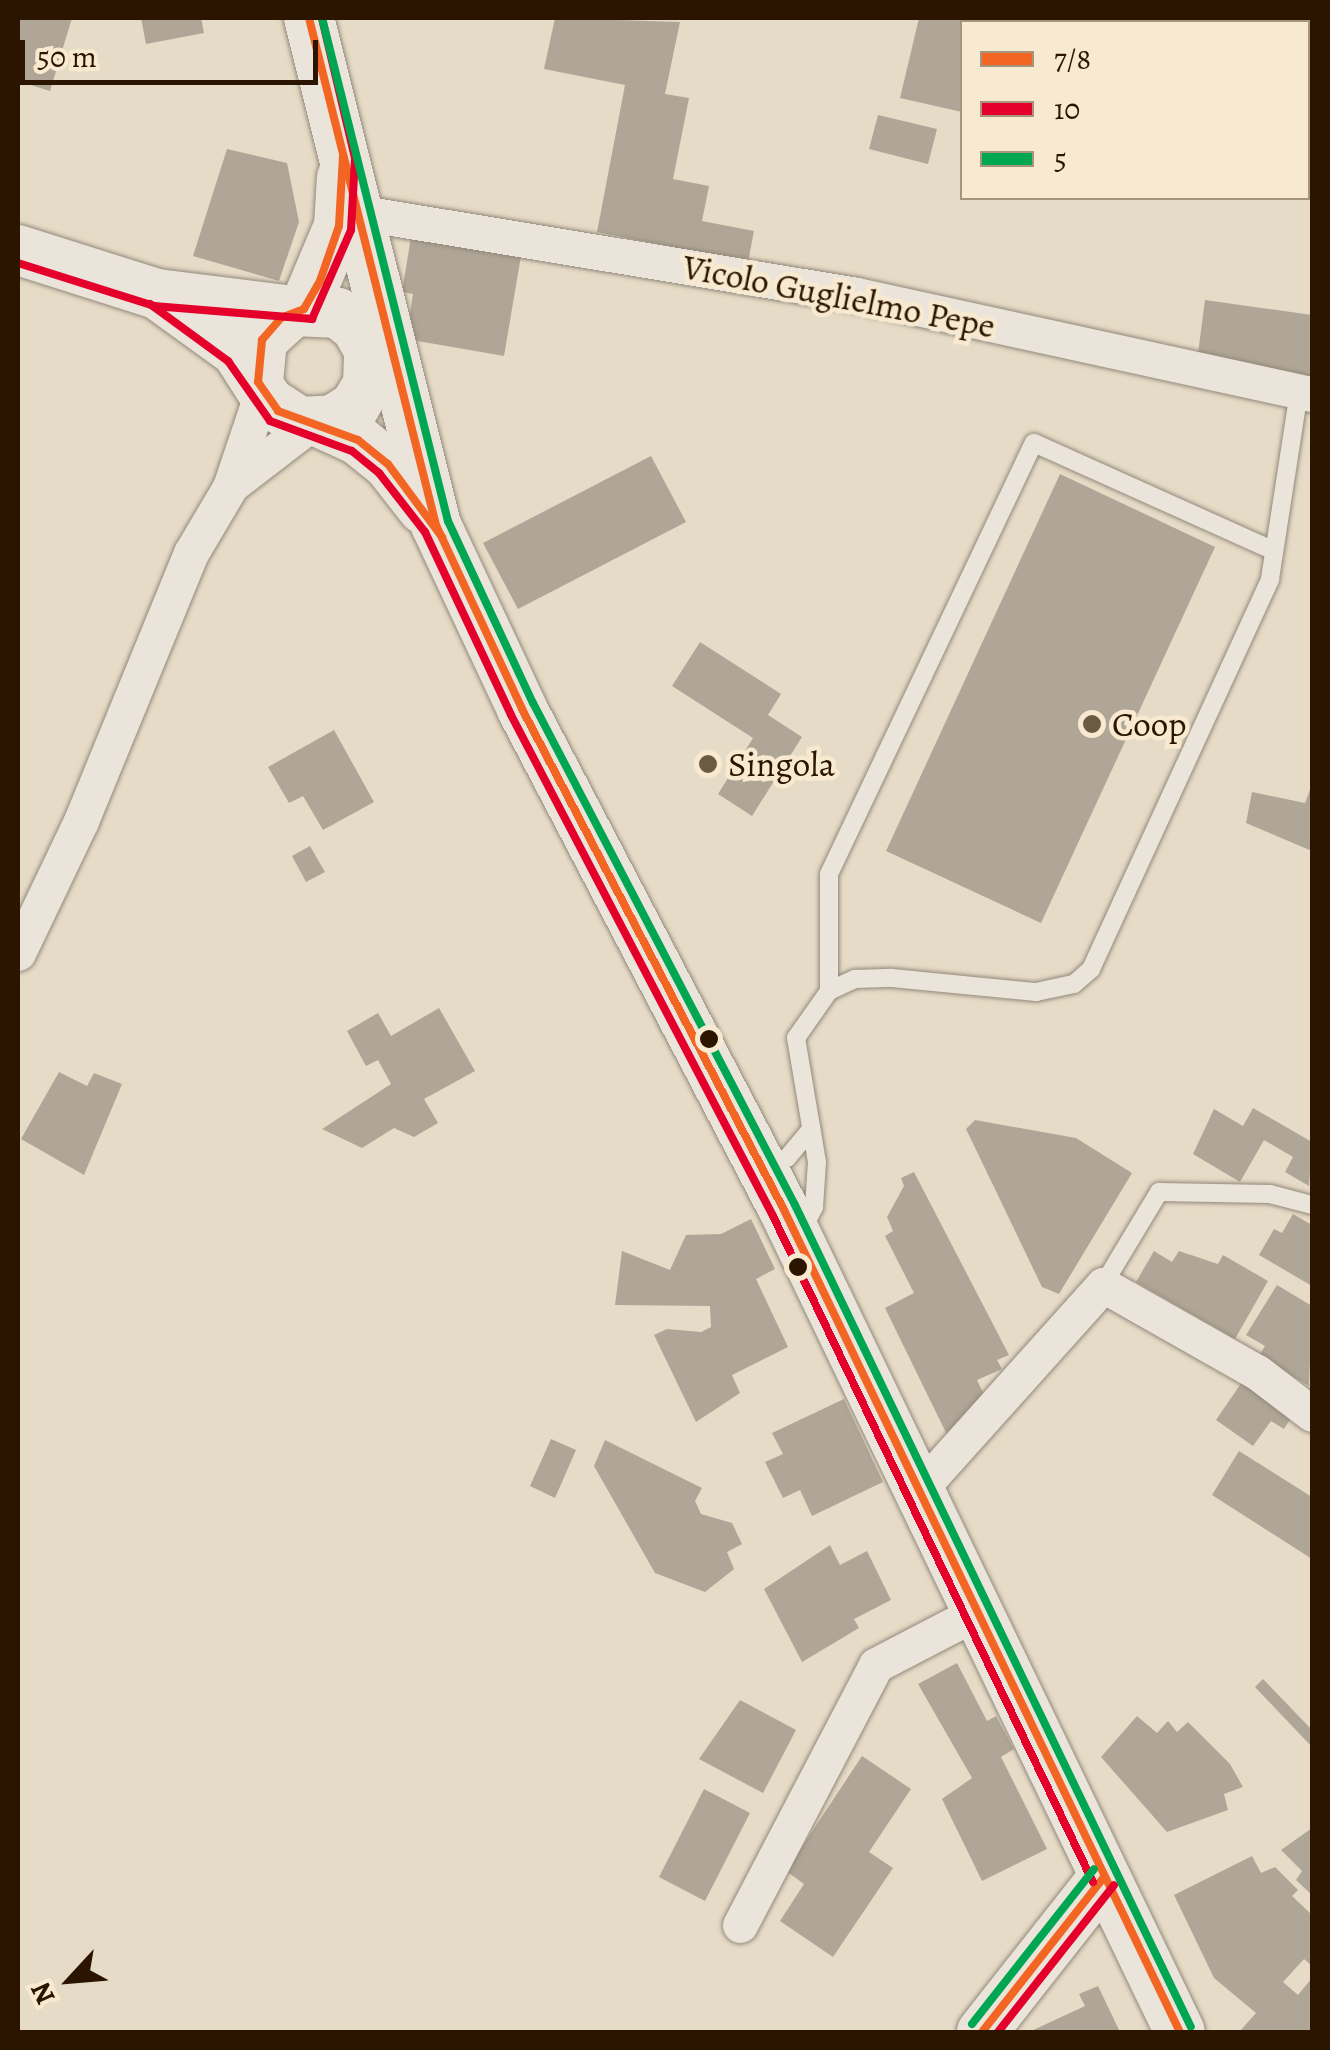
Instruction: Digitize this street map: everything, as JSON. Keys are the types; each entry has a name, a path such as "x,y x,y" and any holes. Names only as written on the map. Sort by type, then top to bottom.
{"street":[{"path":"230,487 316,423 355,406 368,384 376,353 375,283 362,213 308,18"},
{"path":"18,953 81,821 191,553 230,487 260,387 262,340 299,310 339,226 344,157"},
{"name":"Vicolo Guglielmo Pepe","path":"362,213 857,295 1306,393"},
{"path":"18,250 157,294 338,314 376,353 436,525 522,709 798,1237 1180,2032"},
{"path":"157,294 237,352 260,387 288,418 316,423 358,440 388,464 436,525"},
{"path":"920,1490 1104,1285 1256,1372 1312,1414"},
{"path":"740,1925 876,1665 978,1612"},
{"path":"982,2032 1104,1877"}],"lane":[{"path":"798,1237 814,1207 811,1128 796,1038 829,991 854,979 892,978 1036,992 1074,984 1091,969 1270,578 1306,393"},
{"path":"829,991 829,874 1034,443 1274,551"},
{"path":"762,1168 787,1158 811,1128"},
{"path":"1104,1285 1159,1192 1270,1194 1312,1206"}],"building":[{"path":"18,18 72,18 50,91 18,81"},
{"path":"141,18 201,18 204,33 146,44"},
{"path":"555,18 680,22 665,94 689,98 673,179 709,186 702,221 754,231 748,262 597,232 625,85 544,69"},
{"path":"919,18 1009,18 960,20 960,112 900,98"},
{"path":"878,115 937,129 928,164 869,149"},
{"path":"227,149 287,163 299,222 279,281 193,256"},
{"path":"412,231 522,250 504,356 406,339 413,294 402,292"},
{"path":"1205,300 1312,315 1312,378 1197,361"},
{"path":"651,456 686,522 518,609 483,543"},
{"path":"1060,474 1215,547 1041,923 886,851"},
{"path":"700,642 781,694 768,715 802,737 752,816 718,794 753,738 672,686"},
{"path":"334,730 374,802 323,830 303,796 289,803 268,767"},
{"path":"1312,784 1312,851 1246,823 1252,792 1305,803"},
{"path":"310,846 325,872 306,882 292,856"},
{"path":"439,1008 475,1071 424,1099 438,1123 414,1137 394,1128 362,1148 322,1129 391,1084 378,1060 366,1066 347,1031 378,1013 391,1036"},
{"path":"59,1072 87,1086 94,1073 122,1084 84,1175 21,1139"},
{"path":"1253,1108 1312,1142 1309,1186 1285,1172 1293,1157 1264,1140 1240,1182 1193,1154 1214,1109 1243,1126"},
{"path":"975,1120 1076,1138 1132,1173 1059,1294 1042,1287 966,1129"},
{"path":"914,1172 1009,1355 997,1360 1002,1369 977,1380 988,1403 951,1443 885,1308 914,1293 885,1236 893,1231 887,1217 904,1186 901,1178"},
{"path":"1293,1214 1312,1225 1312,1286 1259,1255 1274,1229 1282,1233"},
{"path":"751,1219 775,1269 756,1279 788,1347 732,1375 740,1393 696,1422 654,1335 667,1329 701,1332 711,1327 710,1306 615,1305 622,1251 670,1270 686,1235 721,1234"},
{"path":"1154,1251 1172,1262 1179,1251 1218,1264 1223,1255 1268,1281 1235,1339 1136,1282"},
{"path":"1277,1285 1312,1306 1309,1386 1259,1356 1265,1346 1246,1335"},
{"path":"1244,1379 1294,1413 1284,1429 1271,1421 1253,1446 1216,1420"},
{"path":"844,1399 883,1482 812,1516 800,1490 783,1498 765,1462 783,1454 772,1433"},
{"path":"551,1439 576,1450 555,1498 530,1486"},
{"path":"605,1440 702,1488 695,1501 701,1514 732,1523 742,1544 727,1552 734,1569 705,1592 655,1573 594,1466"},
{"path":"1239,1451 1312,1497 1312,1559 1212,1495"},
{"path":"830,1545 840,1565 867,1551 891,1600 854,1619 859,1628 802,1662 764,1589"},
{"path":"957,1663 987,1721 996,1716 1014,1749 1001,1757 1047,1849 982,1881 942,1799 972,1778 918,1684"},
{"path":"1263,1679 1312,1730 1312,1747 1255,1687"},
{"path":"740,1700 796,1730 763,1793 699,1759"},
{"path":"1137,1716 1157,1733 1168,1721 1177,1732 1188,1722 1230,1764 1243,1787 1224,1794 1228,1810 1167,1832 1101,1757"},
{"path":"862,1756 911,1789 869,1852 893,1868 833,1957 780,1921 804,1884 786,1871"},
{"path":"704,1789 750,1813 705,1901 659,1877"},
{"path":"1312,1828 1312,1895 1296,1880 1302,1871 1281,1850"},
{"path":"1252,1856 1261,1873 1275,1867 1298,1890 1292,1896 1312,1915 1312,1966 1304,1959 1283,1982 1298,1995 1312,1978 1312,2032 1241,2030 1256,2013 1214,1978 1174,1895"},
{"path":"1098,1986 1120,2032 1029,2032 1085,2006 1079,1994"}],"transit line":[{"name":"7/8","path":"309,18 436,525 522,709 784,1210 1180,2032"},
{"name":"10","path":"18,263 154,306 312,319 351,230 355,158 322,18"},
{"name":"5","path":"322,18 448,521 533,703 795,1205 1191,2027"},
{"name":"7/8","path":"343,156 339,226 320,281 304,309 281,318 262,340 258,382 278,411 358,440 388,464 442,537"},
{"name":"10","path":"150,304 228,361 270,421 352,451 379,473 425,532 511,715 773,1216 1093,1882"},
{"name":"5","path":"972,2024 1094,1869"},
{"name":"7/8","path":"982,2032 1104,1877"},
{"name":"10","path":"998,2032 1114,1885"}],"place":[{"name":"Coop","path":"1092,724"},
{"name":"Singola","path":"708,764"}]}
